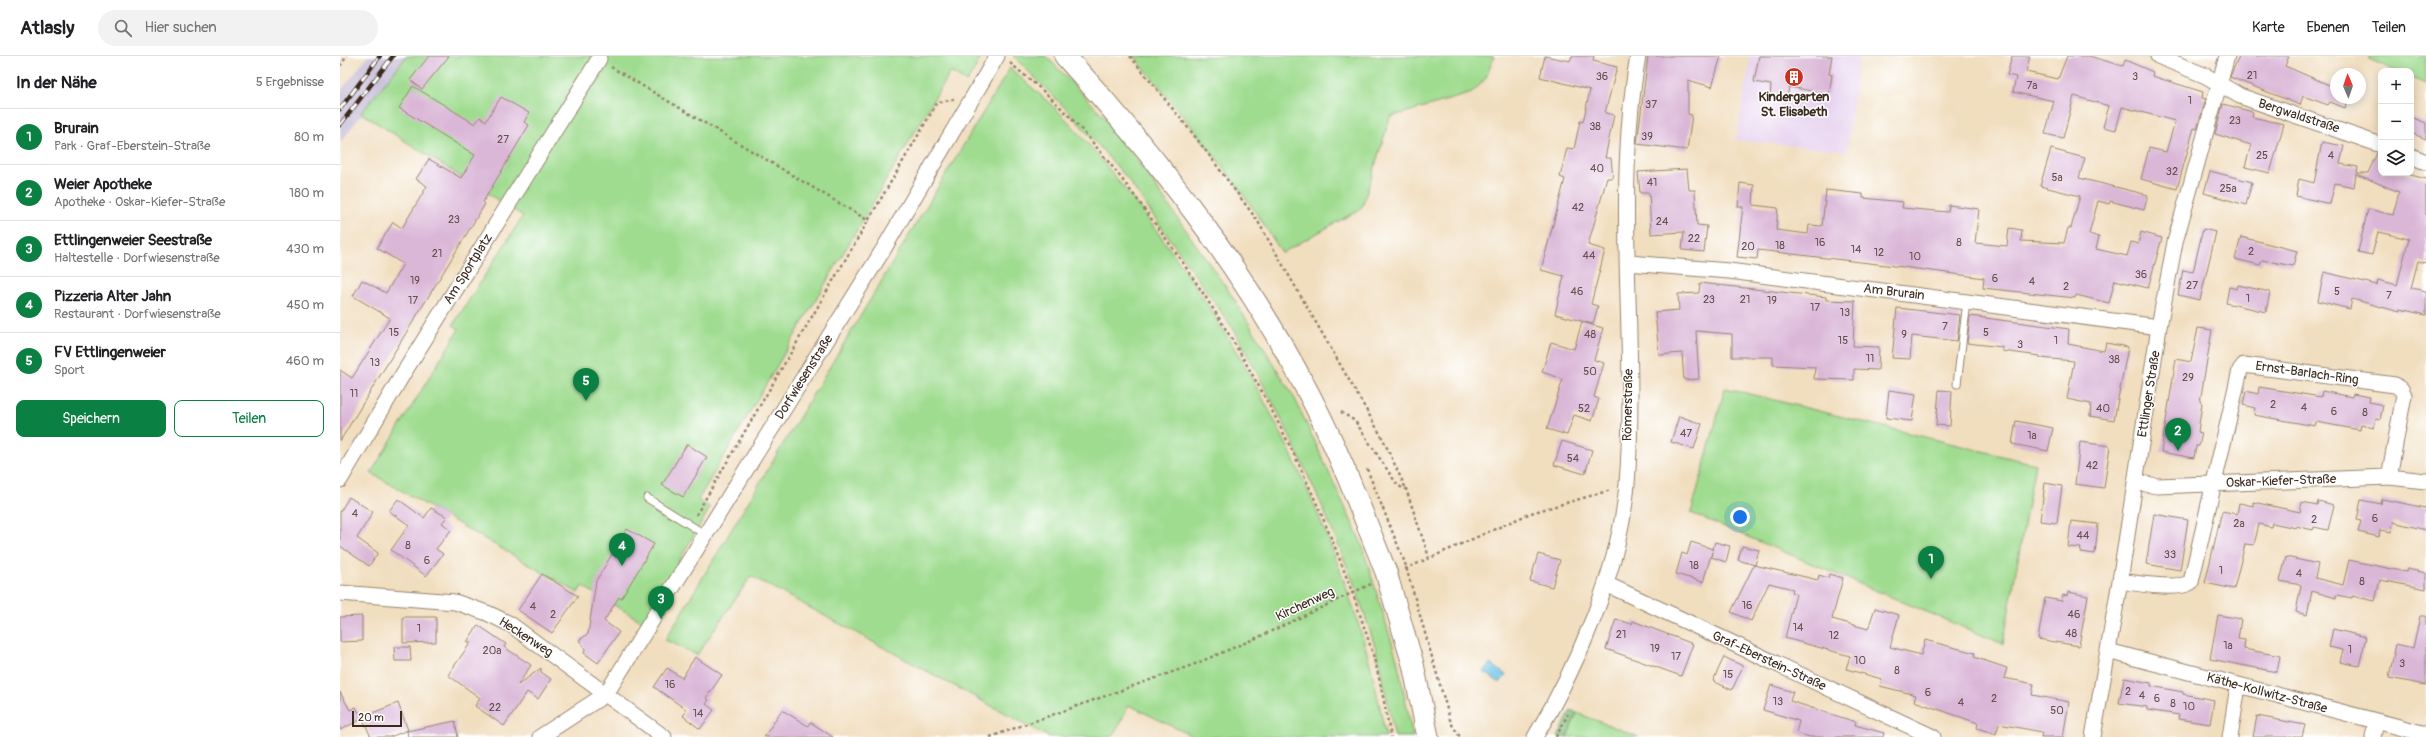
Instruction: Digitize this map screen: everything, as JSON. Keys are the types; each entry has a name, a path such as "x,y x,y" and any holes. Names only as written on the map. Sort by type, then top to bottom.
{"main road":[{"path":"1065,56 1152,154 1204,223 1255,299 1309,395 1334,445 1387,577 1412,664 1428,737"}],"street":[{"name":"Römerstraße","path":"1535,736 1553,709 1606,584 1620,527 1627,485 1627,138 1638,56"},
{"name":"Bergwaldstraße","path":"2158,56 2206,76 2240,96 2378,144"},
{"name":"Ettlinger Straße","path":"2093,737 2120,582 2159,326 2175,242 2227,56"},
{"name":"Dorfwiesenstraße","path":"606,694 1002,58"},
{"name":"Am Sportplatz","path":"340,480 403,374 599,60"},
{"path":"2414,157 2426,162"},
{"name":"Am Brurain","path":"1628,263 1729,270 2159,326"},
{"name":"Ernst-Barlach-Ring","path":"2212,483 2240,370 2244,365 2395,385 2401,388 2404,395 2389,477"},
{"name":"Oskar-Kiefer-Straße","path":"2136,482 2157,486 2389,477 2426,481"},
{"path":"2120,582 2172,586 2186,586 2191,582 2212,483"},
{"name":"Graf-Eberstein-Straße","path":"1606,584 1933,737"},
{"name":"Heckenweg","path":"340,593 455,602 487,613 510,624 664,737"},
{"name":"Käthe-Kollwitz-Straße","path":"2108,651 2426,734"},
{"path":"2230,737 2238,686"},
{"path":"540,737 606,694"},
{"path":"2373,737 2376,721"}],"lane":[{"path":"1957,384 1967,301"},
{"path":"647,498 706,535"}],"path":[{"path":"340,66 347,56"},
{"path":"1130,56 1197,139 1257,220 1383,439 1406,489 1429,558"},
{"path":"1002,58 1066,113 1122,179 1175,250 1231,334 1284,431 1320,509 1372,650 1391,737"},
{"path":"599,60 869,221"},
{"path":"690,525 727,465 937,103 961,97"},
{"path":"1341,412 1355,421 1398,486 1406,489"},
{"name":"Kirchenweg","path":"990,737 1195,664 1531,512 1627,485"},
{"path":"1405,563 1451,723 1460,737"}],"shaded area":[{"path":"368,56 407,56 340,143 340,92"},
{"path":"1751,56 1859,56 1847,151 1736,140"}],"green space":[{"path":"407,56 982,56 967,82 950,72 698,500 710,508 643,622 582,586 578,593 371,473 459,329 453,325 523,216 361,113"},
{"path":"1013,56 1046,56 1113,126 1232,296 1295,399 1361,542 1397,659 1413,737 1395,737 1376,649 1355,586 1323,508 1284,424 1236,333 1126,177 1069,112"},
{"path":"1134,56 1494,56 1486,78 1472,93 1390,117 1362,208 1282,253 1230,176"},
{"path":"2371,56 2426,56 2426,84 2414,79 2414,68 2389,68 2369,59"},
{"path":"1010,68 1062,115 1116,178 1183,267 1247,370 1276,424 1302,478 1326,534 1366,649 1386,737 1194,737 1129,705 1113,737 1049,737 751,576 697,655 665,640"},
{"path":"1725,388 2035,464 2003,644 1691,513"},
{"path":"1571,710 1577,713 1567,737 1558,737"},
{"path":"1577,713 1639,737 1567,737"}],"water":[{"path":"1490,663 1506,675 1500,683 1484,672"}],"building":[{"path":"429,56 449,56 422,89 410,80"},
{"path":"1545,56 1570,61 1572,56 1594,56 1593,61 1617,67 1605,113 1614,115 1605,158 1611,158 1613,178 1607,178 1588,245 1605,250 1591,304 1598,306 1593,324 1555,314 1564,276 1541,270 1565,179 1560,177 1567,148 1574,149 1580,121 1583,122 1590,90 1540,77"},
{"path":"1648,56 1721,56 1712,87 1688,80 1688,114 1692,115 1687,150 1637,144"},
{"name":"Kindergarten St. Elisabeth","path":"1759,56 1832,56 1829,74 1832,75 1829,94 1789,87 1787,99 1770,96 1771,85 1754,82"},
{"path":"2012,56 2030,56 2026,72 2058,79 2067,56 2089,56 2123,66 2125,60 2153,72 2152,76 2203,92 2202,98 2206,99 2197,129 2194,128 2177,189 2141,179 2149,148 2166,152 2175,121 2122,107 2116,130 2103,127 2109,106 2074,96 2063,138 2045,134 2054,101 2013,92 2016,77 2007,75"},
{"path":"2239,56 2289,56 2285,66 2330,85 2330,102 2328,105 2303,96 2300,105 2230,77"},
{"path":"413,86 475,124 480,117 486,121 501,97 529,113 524,122 529,125 483,202 485,204 340,441 340,370 352,378 390,318 353,296 362,280 386,293 403,264 377,248 393,222 402,228 427,186 416,179 429,159 461,178 475,155 399,108"},
{"path":"2223,104 2253,112 2252,117 2284,124 2270,173 2245,167 2251,145 2215,134"},
{"path":"2335,104 2347,104 2345,108"},
{"path":"2414,118 2426,123 2426,139 2414,134"},
{"path":"2322,142 2344,146 2340,164 2358,167 2357,173 2368,173 2377,153 2378,176 2414,176 2426,179 2426,263 2418,261 2411,288 2426,291 2426,315 2400,309 2400,312 2352,299 2350,309 2318,301 2324,272 2377,285 2378,280 2397,285 2409,239 2378,232 2372,255 2358,252 2368,209 2393,215 2399,192 2356,174 2354,187 2335,183 2330,204 2296,196 2299,179 2314,183"},
{"path":"2051,149 2085,158 2079,178 2148,195 2144,210 2110,201 2109,204 2098,201 2089,234 2099,237 2096,249 2127,256 2131,242 2138,244 2141,232 2162,238 2148,288 2115,280 2109,303 2076,295 2075,298 1983,288 1984,278 1903,267 1758,250 1757,259 1737,257 1743,207 1738,207 1740,183 1754,185 1753,205 1778,208 1776,230 1808,234 1809,225 1822,226 1826,190 1863,194 1863,198 1903,202 1902,208 1948,212 1949,205 1979,209 1975,243 2007,246 2009,228 2022,230 2021,241 2064,243 2068,228 2071,228 2080,196 2040,186"},
{"path":"1687,169 1689,190 1695,190 1697,225 1707,226 1704,252 1682,250 1684,232 1651,234 1649,193 1640,193 1638,172"},
{"path":"2210,171 2252,182 2246,205 2204,193"},
{"path":"2203,229 2216,232 2200,300 2178,295 2183,270 2193,272"},
{"path":"2241,237 2297,251 2293,266 2262,260 2260,265 2235,259"},
{"path":"1700,283 1826,297 1826,300 1855,301 1853,346 1879,347 1878,370 1854,369 1854,380 1814,379 1815,367 1773,365 1773,357 1732,357 1732,334 1696,331 1699,379 1684,380 1682,353 1659,355 1655,312 1679,310 1678,294 1699,293"},
{"path":"2238,285 2270,292 2266,312 2226,303 2229,287 2237,289"},
{"path":"1897,308 1960,315 1957,341 1912,336 1910,359 1892,358"},
{"path":"1970,316 2069,329 2068,344 2104,351 2106,343 2128,347 2114,420 2090,416 2091,404 2067,399 2074,361 2040,358 2040,356 2002,351 2002,347 1967,343"},
{"path":"1582,322 1603,328 1594,360 1604,363 1594,397 1599,399 1592,421 1574,415 1567,435 1547,429 1563,379 1542,372 1551,342 1574,349"},
{"path":"2198,328 2212,330 2200,402 2202,403 2198,432 2202,433 2199,446 2196,446 2194,458 2161,452 2176,359 2191,362"},
{"path":"2259,387 2321,397 2322,391 2352,397 2353,394 2370,397 2369,402 2383,405 2380,420 2376,419 2374,428 2361,425 2360,430 2316,422 2315,426 2254,415 2255,408 2243,405 2246,391 2258,394"},
{"path":"1889,390 1916,394 1912,421 1886,418"},
{"path":"1939,390 1952,391 1950,426 1936,425"},
{"path":"1679,416 1702,424 1694,449 1671,442"},
{"path":"2016,421 2053,428 2048,451 2012,444"},
{"path":"1562,441 1592,450 1585,474 1554,465"},
{"path":"2080,442 2110,446 2104,488 2075,484"},
{"path":"687,444 707,457 683,497 662,485"},
{"path":"2045,483 2062,486 2057,523 2040,521"},
{"path":"349,497 373,512 357,538 378,553 369,566 340,546 340,512"},
{"path":"398,499 424,518 431,508 447,517 442,523 451,530 436,549 443,554 426,576 391,550 409,525 389,511"},
{"path":"2382,499 2426,508 2426,530 2393,522 2391,532 2380,530 2379,537 2358,532 2361,521 2357,520 2361,500 2381,504"},
{"path":"2318,501 2334,505 2328,530 2314,527 2313,530 2296,526 2296,528 2272,523 2271,527 2259,524 2254,545 2245,544 2234,589 2205,583 2222,511 2237,514 2239,503 2253,506 2253,502 2300,512 2302,502 2317,505"},
{"path":"2154,514 2188,520 2180,570 2146,564"},
{"path":"2071,521 2098,524 2095,554 2080,552 2081,548 2068,547"},
{"path":"627,529 654,544 621,599 619,597 604,621 619,632 598,663 584,653 585,649 579,640 588,634 596,581"},
{"path":"1691,542 1713,549 1703,582 1676,574 1682,553 1687,555"},
{"path":"1715,542 1730,546 1726,562 1711,557"},
{"path":"1742,546 1759,550 1755,565 1738,560"},
{"path":"1538,554 1560,560 1552,587 1530,581"},
{"path":"2286,557 2318,564 2315,578 2343,585 2349,560 2406,572 2407,569 2426,573 2426,589 2380,580 2375,601 2352,596 2352,598 2336,595 2336,598 2312,591 2307,615 2296,612 2301,585 2280,581"},
{"path":"1754,565 1818,580 1819,575 1828,578 1829,574 1843,578 1832,619 1868,629 1875,608 1899,615 1890,647 1921,655 1925,640 1975,653 1974,657 2007,668 2004,678 2034,684 2032,695 2069,702 2063,737 2041,737 2042,732 1999,724 1996,734 1977,728 1978,723 1914,701 1916,695 1880,686 1882,679 1846,669 1850,656 1785,638 1796,594 1792,592 1793,589 1769,583 1751,621 1731,612"},
{"path":"542,574 578,596 552,633 518,610"},
{"path":"2068,592 2088,596 2079,646 2038,639 2045,598 2062,601 2063,595 2067,596"},
{"path":"2218,615 2241,619 2238,639 2245,640 2244,649 2280,656 2277,672 2210,659"},
{"path":"362,616 362,641 340,642 340,617"},
{"path":"2420,616 2426,616 2426,685 2389,678 2396,644 2413,648"},
{"path":"403,617 436,617 436,642 403,643"},
{"path":"1616,619 1632,624 1633,621 1693,644 1681,676 1606,649"},
{"path":"478,625 506,644 504,647 531,665 518,685 541,668 541,672 551,679 538,699 527,692 504,726 475,706 480,698 448,675 471,642 467,642"},
{"path":"2333,629 2366,637 2359,666 2340,662 2343,650 2329,647"},
{"path":"394,647 410,647 411,661 395,661"},
{"path":"695,657 722,675 706,698 709,700 706,704 714,710 700,729 683,716 687,710 654,687 667,668 682,678"},
{"path":"1724,657 1743,666 1732,690 1713,681"},
{"path":"2124,678 2151,683 2151,686 2214,700 2210,724 2178,719 2179,715 2147,710 2147,707 2119,703"},
{"path":"1771,685 1793,692 1790,701 1856,722 1855,725 1884,733 1883,737 1810,737 1796,733 1799,721 1763,710"},
{"path":"340,692 350,710 356,707 362,719 340,730"},
{"path":"398,703 408,730 390,737 371,737 362,717"},
{"path":"782,710 808,726 810,722 833,737 764,737"},
{"path":"2257,716 2305,725 2302,737 2253,737"},
{"path":"455,721 458,737 408,737 407,731"}],"railway":[{"path":"340,109 380,56"},
{"path":"340,125 393,56"}],"place":[{"name":"Kindergarten St. Elisabeth","path":"1794,77"},
{"name":"FV Ettlingenweier","path":"586,401"},
{"name":"Weier Apotheke","path":"2178,451"},
{"name":"Pizzeria Alter Jahn","path":"622,566"},
{"name":"Brurain","path":"1931,579"},
{"name":"Ettlingenweier Seestraße","path":"661,619"}]}
